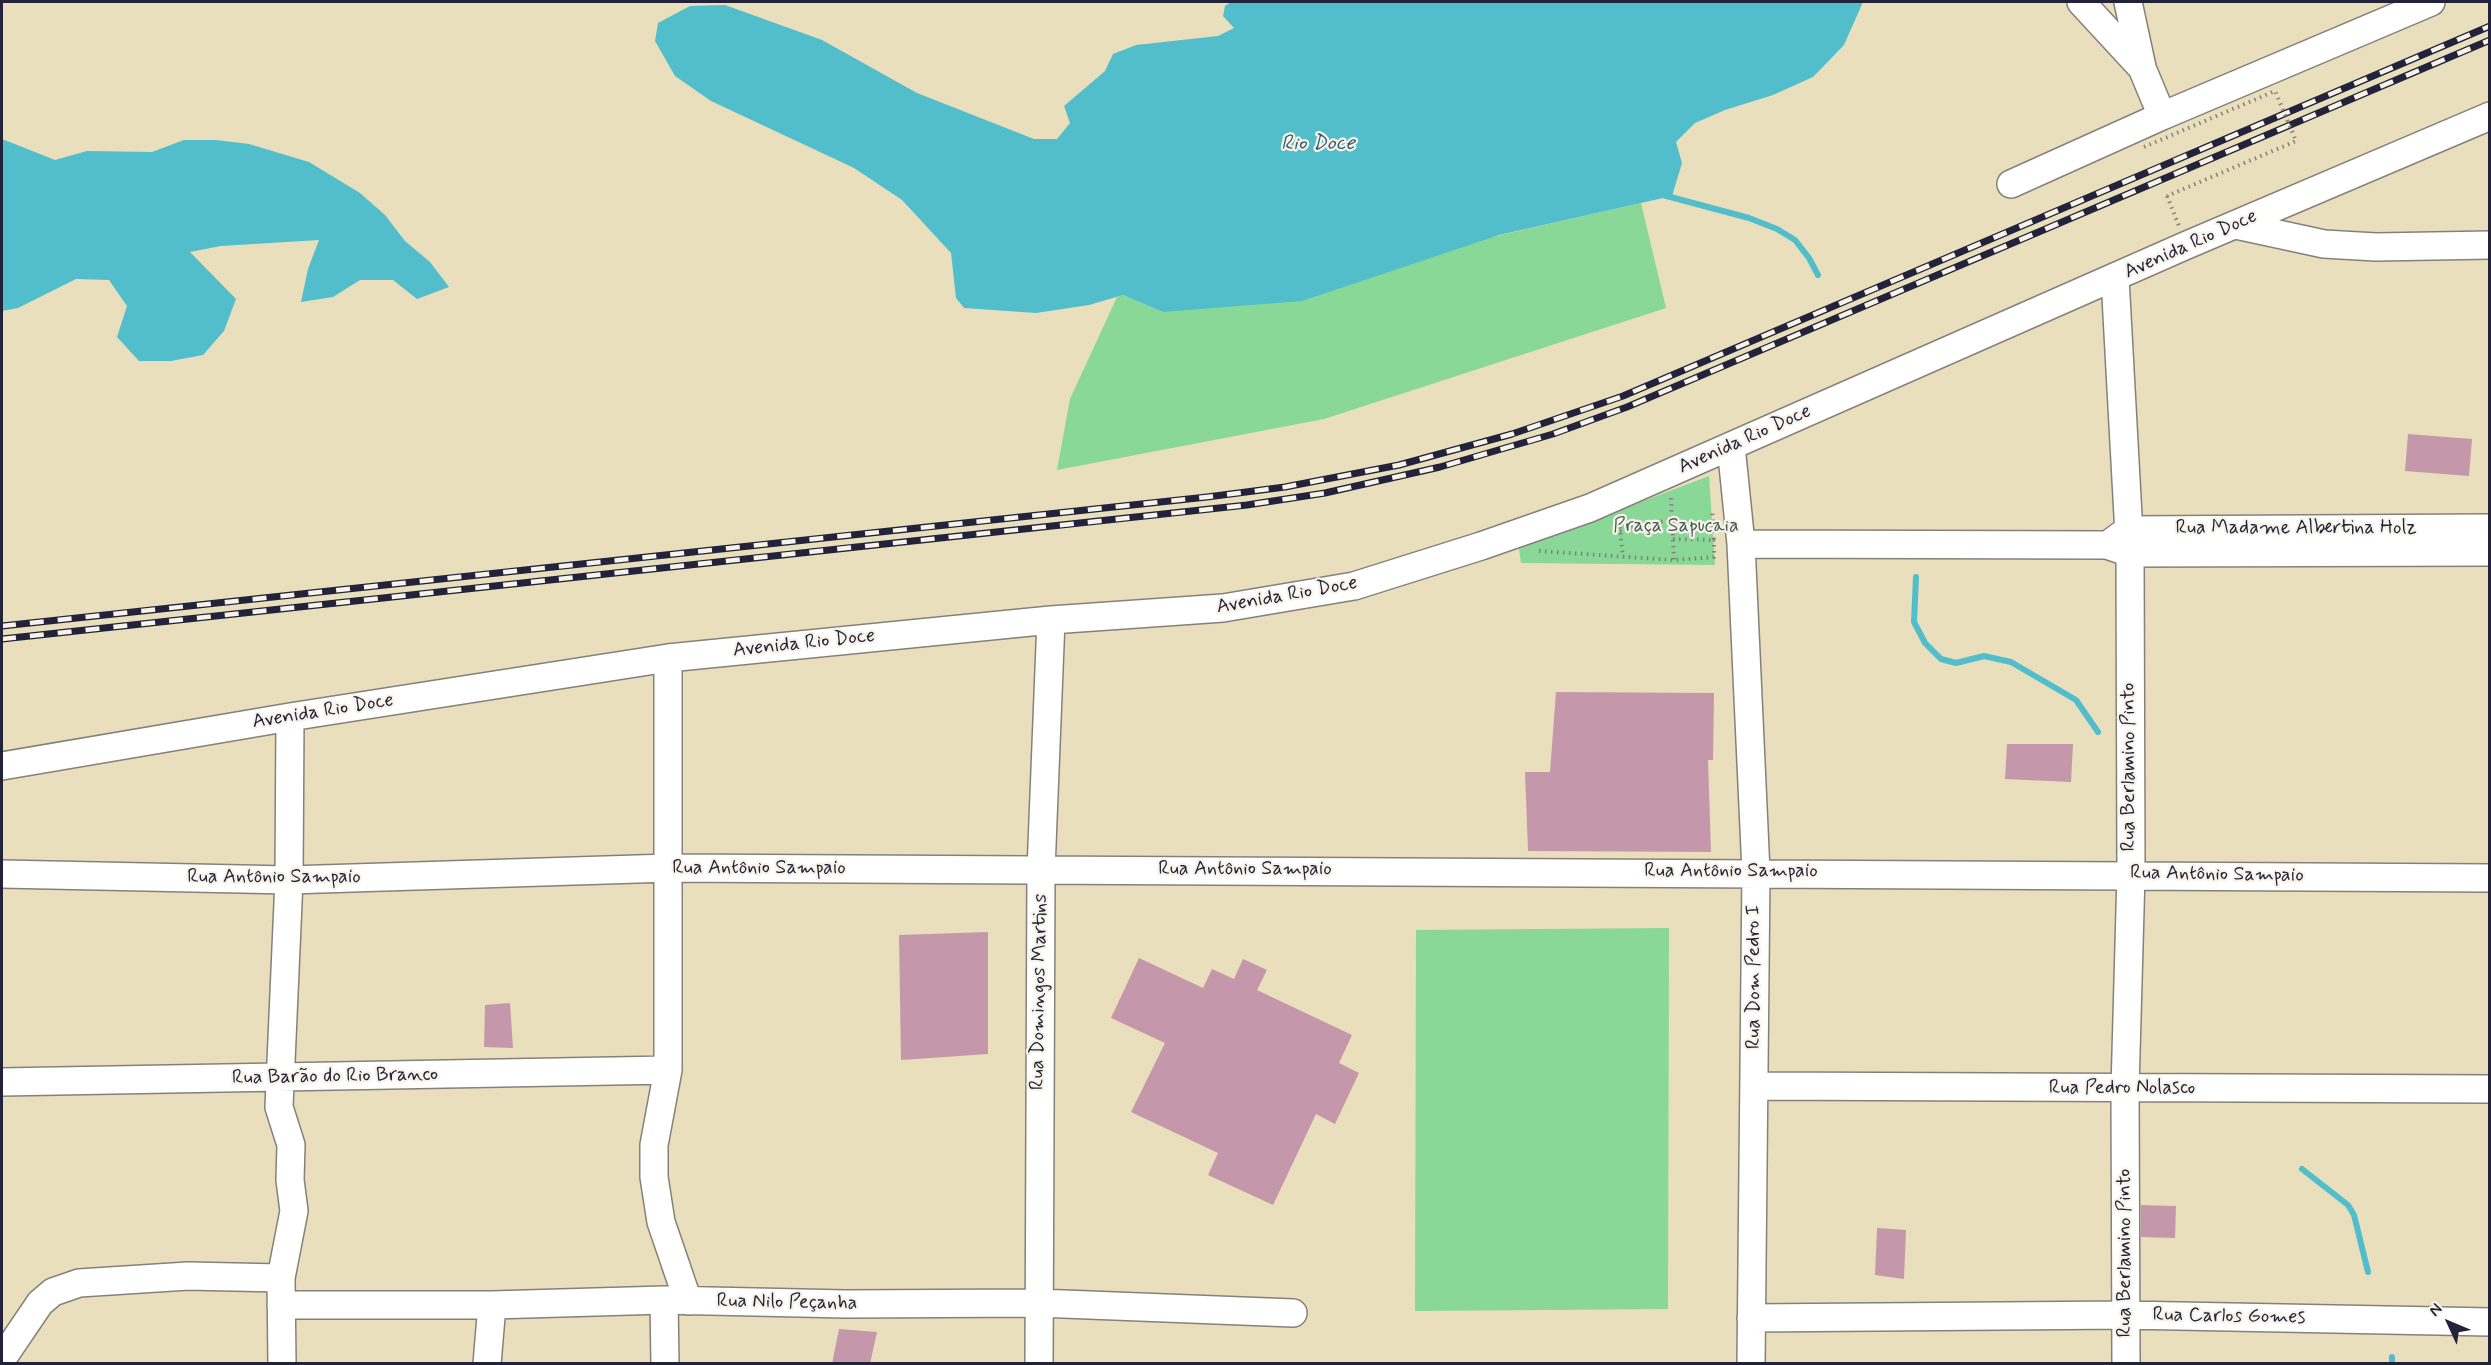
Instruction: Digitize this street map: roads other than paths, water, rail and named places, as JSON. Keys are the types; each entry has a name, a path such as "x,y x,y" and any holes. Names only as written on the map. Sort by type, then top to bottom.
{"street":[{"path":"2081,2 2142,68"},
{"path":"2128,2 2142,68 2162,116"},
{"path":"2011,184 2414,5"},
{"name":"Avenida Rio Doce","path":"2,766 291,717 668,658 1051,620 1223,608 1354,586 1481,546 1590,508 2187,245 2490,116"},
{"path":"2236,225 2324,244 2376,246 2490,244"},
{"name":"Rua Berlamino Pinto","path":"2115,278 2131,874 2125,1089 2126,1364"},
{"name":"Rua Dom Pedro I","path":"1731,446 1741,544 1756,873 1751,1364"},
{"name":"Rua Madame Albertina Holz","path":"2122,543 2490,528"},
{"name":"Rua Madame Albertina Holz","path":"1741,544 2122,543 2490,552"},
{"name":"Rua Domingos Martins","path":"1039,1364 1041,870 1051,620"},
{"path":"665,1364 676,1301 654,1177 654,1145 668,1070 668,658"},
{"path":"282,1364 281,1278 294,1211 290,1180 291,1145 279,1107 289,880 291,717"},
{"name":"Rua Antônio Sampaio","path":"2,874 289,880 669,868 2131,874 2490,878"},
{"name":"Rua Barão do Rio Branco","path":"2,1082 668,1070"},
{"name":"Rua Pedro Nolasco","path":"1755,1086 2490,1089"},
{"path":"2,1359 40,1303 53,1292 79,1283 188,1276 281,1278"},
{"name":"Rua Nilo Peçanha","path":"281,1305 492,1305 676,1301 846,1304 1038,1303 1293,1313"},
{"path":"487,1364 492,1305"},
{"name":"Rua Carlos Gomes","path":"1752,1317 2126,1315 2490,1322"}],"water":[{"name":"Rio Doce","path":"1231,2 1863,2 1844,45 1813,77 1773,95 1725,110 1695,123 1676,142 1682,163 1672,196 1499,235 1302,301 1163,312 1123,295 1089,305 1036,313 964,308 956,298 951,253 902,200 854,168 711,101 675,76 655,41 658,23 690,6 725,5 822,40 917,93 1034,139 1057,139 1070,123 1064,106 1105,71 1113,54 1136,45 1218,36 1234,28 1223,16 1225,6"},
{"path":"2,139 55,160 87,151 152,152 184,140 216,140 249,144 309,162 360,193 385,215 405,241 430,262 449,287 417,299 393,280 360,280 333,297 301,302 308,269 319,240 221,246 190,252 236,299 224,331 203,355 171,361 139,361 117,337 127,306 109,280 76,279 18,308 2,311"}],"waterway":[{"path":"1663,195 1749,218 1777,229 1795,240 1809,258 1818,275"},
{"path":"1916,577 1914,622 1925,643 1941,659 1956,663 1984,656 2011,662 2076,700 2098,732"},
{"path":"2302,1169 2348,1205 2354,1215 2368,1272"},
{"path":"2392,1357 2392,1364"}],"railway":[{"path":"2,626 1207,497 1285,487 1399,465 1512,434 1623,396 2490,26"},
{"path":"2,639 1247,505 1325,493 1440,467 1553,434 1627,407 2490,40"}],"park label":[{"name":"Praça Sapucaia","path":"1676,527"}]}
